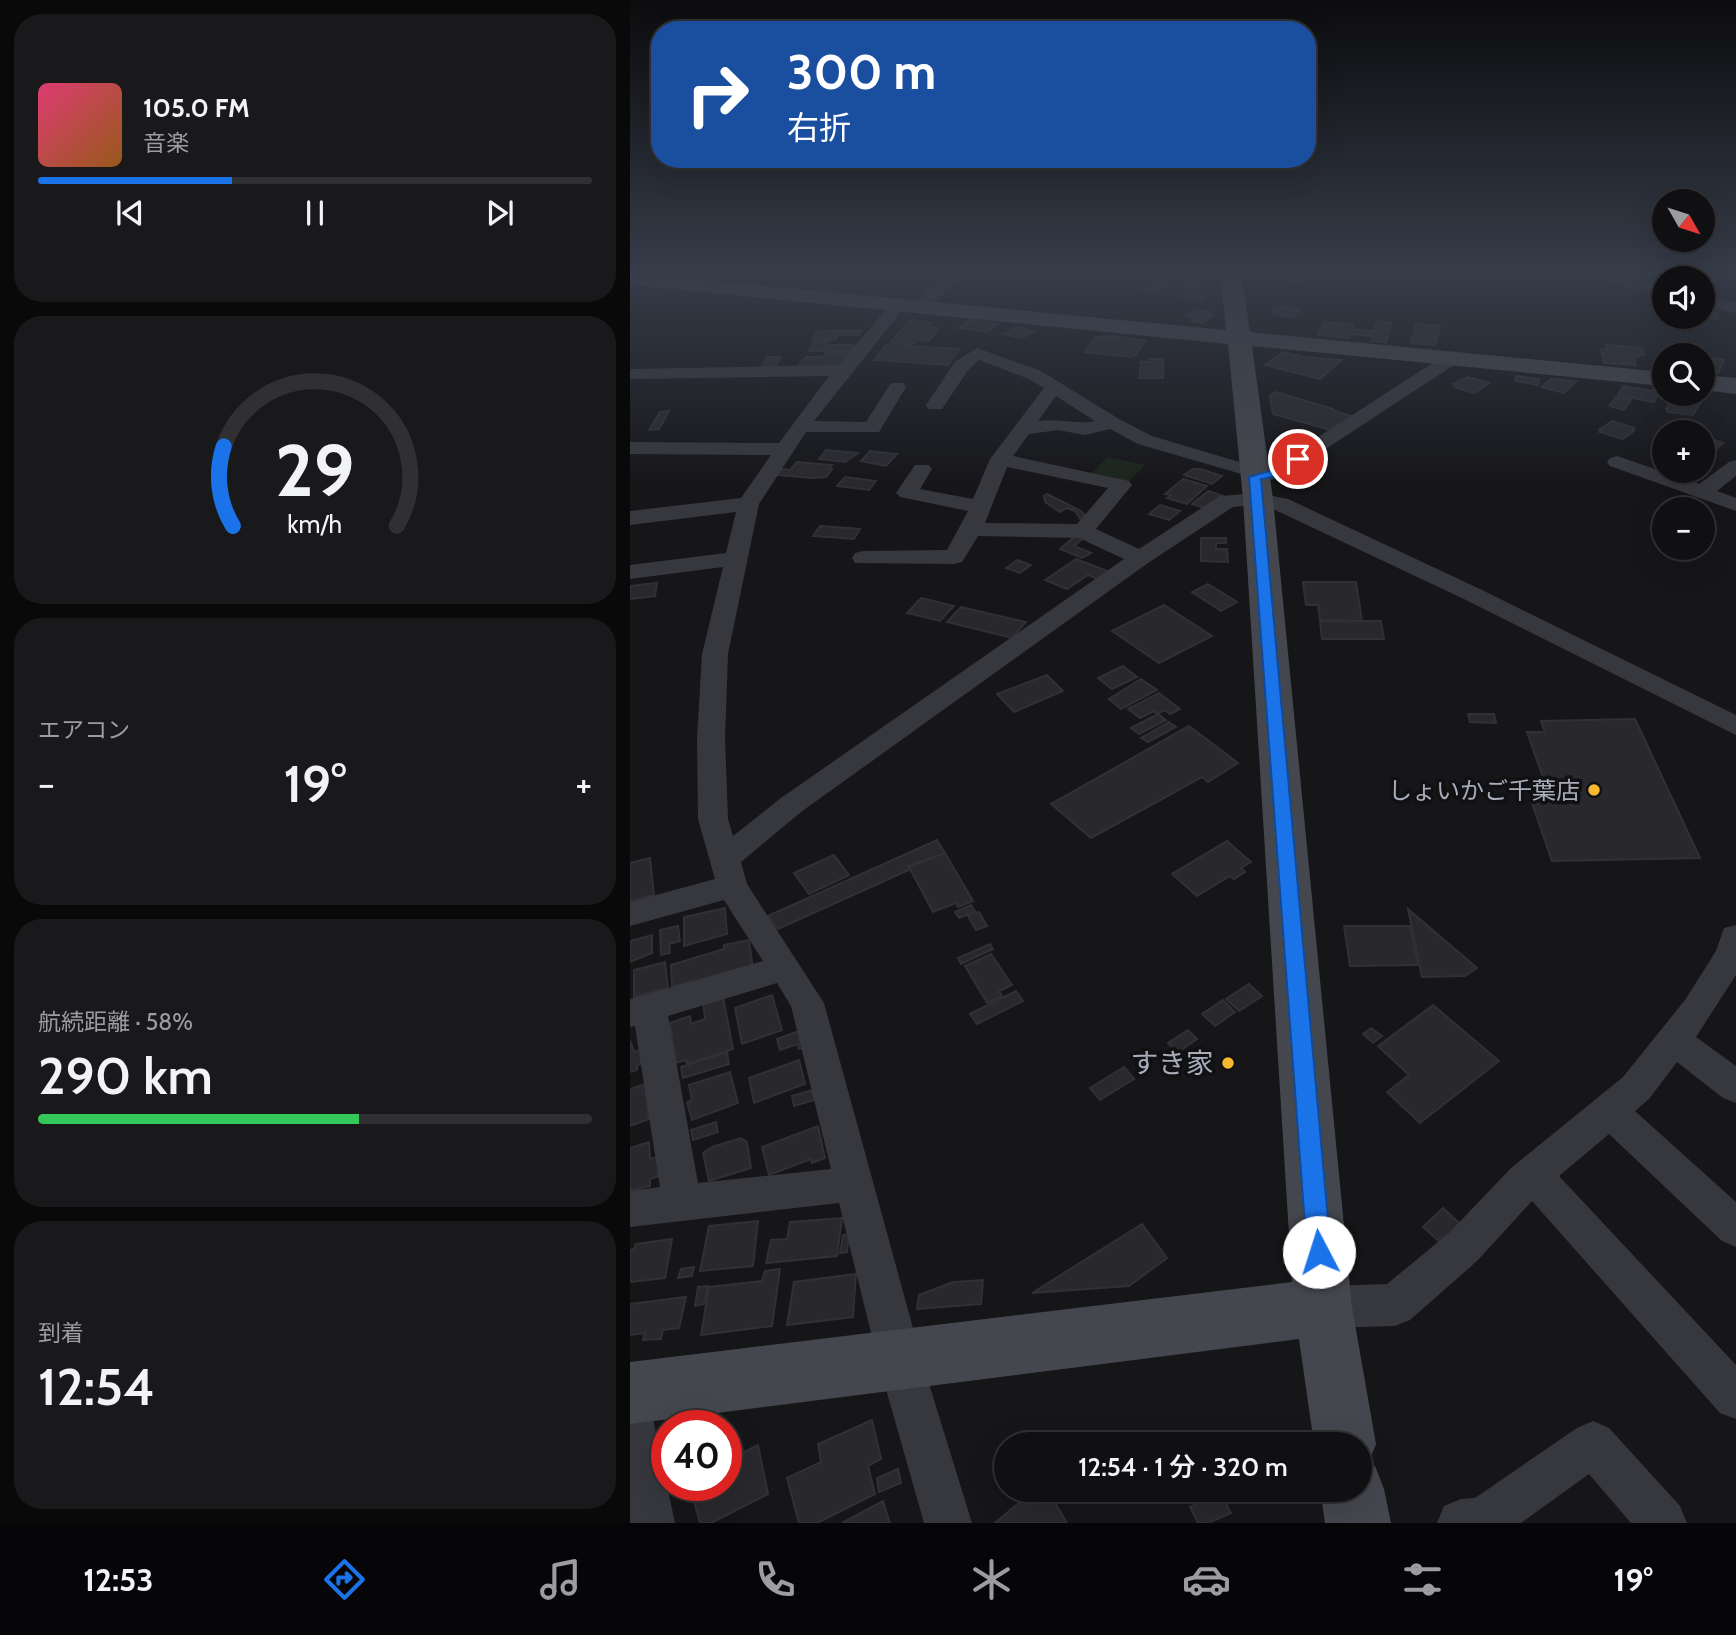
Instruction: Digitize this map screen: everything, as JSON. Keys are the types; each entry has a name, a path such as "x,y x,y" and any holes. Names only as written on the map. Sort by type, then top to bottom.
{"street":[{"path":"869,344 842,370 800,426 748,504 715,654 711,738 713,819 728,872 807,1003 900,1361 948,1523"},
{"path":"1239,344 1256,482 1323,1307 1343,1432"},
{"path":"1300,344 1652,378"},
{"path":"935,405 961,366 977,354 1035,375 1112,423 1145,440 1256,482 1280,503 1736,726"},
{"path":"630,914 728,872 791,805 1140,558 1451,359"},
{"path":"630,374 842,370"},
{"path":"1715,384 1736,386"},
{"path":"800,426 872,428 897,387"},
{"path":"863,558 954,557 971,529 1000,459 1054,387"},
{"path":"1023,429 1058,424 1085,429 1112,423"},
{"path":"630,448 784,449"},
{"path":"1000,459 1122,485 1083,531"},
{"path":"1617,462 1736,505"},
{"path":"1701,493 1736,466"},
{"path":"922,469 907,493 980,507"},
{"path":"630,519 748,504"},
{"path":"971,529 1083,531 1140,558"},
{"path":"630,572 736,559"},
{"path":"630,1392 900,1361 1323,1307 1395,1305 1463,1247 1533,1175 1636,1088 1697,1010 1735,948"},
{"path":"682,1203 640,1010 785,968"},
{"path":"1674,1040 1736,1087"},
{"path":"1609,1110 1736,1228"},
{"path":"1533,1175 1736,1397"},
{"path":"630,1209 853,1184"},
{"path":"630,1419 649,1522"},
{"path":"1461,1523 1482,1522 1593,1444 1663,1523"},
{"path":"1354,1502 1358,1523"}],"shaded area":[{"path":"1108,457 1145,465 1128,482 1091,474"}],"building":[{"path":"813,344 827,344 824,351 809,351"},
{"path":"1091,344 1143,344 1137,354 1131,357 1085,352"},
{"path":"830,345 854,345 850,352 825,351"},
{"path":"886,345 959,349 948,365 874,360"},
{"path":"1606,345 1642,348 1644,355 1634,357 1636,365 1604,363 1601,349 1607,350"},
{"path":"1283,352 1303,357 1342,360 1320,379 1265,365"},
{"path":"826,353 848,354 833,368 798,366 806,357 822,357"},
{"path":"767,357 780,357 775,368 761,368"},
{"path":"1148,359 1163,359 1163,378 1139,378 1141,362 1150,362"},
{"path":"1715,359 1724,360 1718,373 1715,372"},
{"path":"1516,376 1539,379 1538,385 1515,381"},
{"path":"1468,377 1489,383 1474,393 1454,387 1457,385 1453,384"},
{"path":"1551,379 1576,381 1564,393 1542,387"},
{"path":"1623,386 1652,391 1652,402 1618,395"},
{"path":"1276,392 1355,417 1334,431 1273,414 1270,395"},
{"path":"1616,397 1631,400 1624,410 1609,406"},
{"path":"1668,406 1699,406 1693,415 1668,412"},
{"path":"669,411 659,429 649,430 660,412"},
{"path":"1612,421 1634,428 1634,431 1623,439 1600,432 1602,431 1599,430"},
{"path":"1285,439 1311,448 1303,453 1277,444"},
{"path":"1715,440 1723,443 1715,450"},
{"path":"826,450 858,453 845,462 819,459"},
{"path":"870,451 897,454 886,466 861,461"},
{"path":"797,462 832,465 829,469 832,469 826,477 777,475 782,469 790,470"},
{"path":"1193,469 1222,476 1212,484 1184,475"},
{"path":"845,477 876,481 869,490 837,486"},
{"path":"1183,479 1207,486 1187,504 1167,498 1171,495 1165,494"},
{"path":"1208,491 1223,496 1208,509 1192,504"},
{"path":"1047,494 1081,511 1088,518 1081,520 1075,511 1067,508 1060,512 1045,502 1044,496"},
{"path":"1160,505 1180,511 1169,520 1149,514"},
{"path":"820,526 860,529 854,539 813,536"},
{"path":"1079,533 1087,535 1074,546 1091,553 1082,558 1060,549"},
{"path":"1201,538 1226,538 1226,543 1216,543 1216,549 1227,549 1228,562 1201,561"},
{"path":"1076,559 1110,572 1100,580 1088,575 1067,589 1045,580"},
{"path":"1017,560 1031,565 1020,573 1006,568"},
{"path":"1303,582 1356,582 1362,621 1320,620 1318,605 1306,605"},
{"path":"657,583 655,596 630,599 630,586"},
{"path":"1208,584 1237,602 1221,611 1192,592"},
{"path":"921,598 954,606 940,621 907,613"},
{"path":"1164,605 1212,636 1159,663 1112,631"},
{"path":"961,607 1026,622 1012,638 947,622"},
{"path":"1320,621 1381,621 1384,639 1322,639"},
{"path":"1123,666 1137,677 1112,689 1098,678"},
{"path":"1047,675 1063,691 1014,712 997,694"},
{"path":"1141,679 1157,690 1121,709 1109,699"},
{"path":"1159,693 1180,709 1170,714 1165,710 1157,714 1154,711 1140,718 1128,709"},
{"path":"1158,714 1166,720 1139,734 1131,728"},
{"path":"1468,714 1494,714 1496,723 1470,722"},
{"path":"1635,719 1700,858 1552,861 1532,803 1552,803 1527,732 1545,732 1541,721"},
{"path":"1169,722 1176,727 1148,742 1141,738"},
{"path":"1189,726 1238,763 1208,782 1202,777 1091,838 1051,804"},
{"path":"937,840 945,853 908,866 909,870 778,929 768,916"},
{"path":"1227,841 1251,862 1241,868 1245,872 1234,879 1230,876 1197,896 1172,874"},
{"path":"945,853 973,901 958,907 956,903 933,912 909,867"},
{"path":"834,855 849,875 809,894 794,873"},
{"path":"650,858 654,895 630,901 630,863"},
{"path":"971,905 975,911 959,918 955,912"},
{"path":"725,908 727,934 684,946 684,917"},
{"path":"1408,909 1477,968 1465,976 1422,977"},
{"path":"979,912 987,926 976,930 968,916"},
{"path":"678,926 680,941 669,944 670,953 661,955 660,930"},
{"path":"1344,926 1410,926 1418,965 1350,966"},
{"path":"652,935 652,953 630,962 630,941"},
{"path":"749,940 753,969 691,986 691,981 672,987 671,965 724,949 724,945"},
{"path":"990,944 993,949 961,964 958,958"},
{"path":"991,954 1012,985 999,991 1002,996 987,1003 965,966"},
{"path":"665,962 668,988 634,997 634,970"},
{"path":"1249,984 1262,996 1239,1011 1226,999"},
{"path":"1016,991 1023,1001 977,1024 970,1014"},
{"path":"772,995 782,1030 742,1044 735,1008"},
{"path":"723,997 733,1049 687,1064 686,1060 676,1063 670,1023 690,1016 691,1024 705,1019 703,1002"},
{"path":"1223,1000 1235,1012 1215,1026 1202,1014"},
{"path":"1433,1005 1499,1061 1420,1123 1387,1092 1409,1075 1378,1046"},
{"path":"1371,1028 1382,1036 1373,1043 1363,1034"},
{"path":"802,1030 807,1046 799,1049 798,1044 780,1050 777,1039"},
{"path":"1188,1030 1197,1039 1177,1053 1168,1043"},
{"path":"630,1040 634,1052 640,1050 641,1064 637,1065 637,1070 630,1072"},
{"path":"727,1052 729,1064 683,1078 681,1067"},
{"path":"799,1060 805,1084 754,1103 749,1078"},
{"path":"1124,1067 1134,1079 1100,1100 1090,1088"},
{"path":"730,1072 738,1103 692,1120 687,1102 692,1100 689,1085"},
{"path":"645,1084 649,1119 630,1126 630,1089"},
{"path":"812,1090 814,1100 794,1106 792,1096"},
{"path":"716,1122 718,1132 693,1140 691,1130"},
{"path":"818,1126 825,1158 812,1163 811,1159 769,1175 762,1147"},
{"path":"741,1138 747,1142 751,1168 709,1181 703,1153 712,1147"},
{"path":"649,1142 650,1159 658,1157 659,1176 650,1179 650,1186 630,1191 630,1148"},
{"path":"1443,1208 1460,1224 1441,1243 1423,1227"},
{"path":"842,1218 837,1256 766,1263 771,1240 787,1239 790,1222"},
{"path":"758,1221 753,1266 700,1271 709,1226"},
{"path":"1142,1224 1167,1258 1129,1286 1032,1293"},
{"path":"849,1234 847,1252 840,1253 843,1235"},
{"path":"672,1239 665,1278 630,1282 630,1250 634,1249 636,1244"},
{"path":"694,1267 692,1276 678,1278 681,1269"},
{"path":"780,1269 772,1326 701,1335 709,1287 762,1281 765,1271"},
{"path":"856,1274 853,1317 787,1325 794,1282"},
{"path":"983,1280 981,1304 917,1309 919,1295 953,1282"},
{"path":"708,1286 704,1304 695,1306 698,1287"},
{"path":"686,1297 679,1328 663,1330 661,1339 643,1340 645,1333 630,1335 630,1304"},
{"path":"872,1420 881,1459 868,1466 875,1494 817,1523 799,1523 787,1478 821,1462 818,1444"},
{"path":"758,1445 768,1494 711,1523 700,1523 694,1501 742,1501 742,1453"},
{"path":"898,1469 901,1483 879,1492 877,1478"},
{"path":"883,1501 890,1523 842,1523"},
{"path":"1020,1502 1055,1502 1067,1523 995,1523"},
{"path":"1200,1502 1225,1502 1231,1513 1208,1523 1198,1523 1190,1507"}],"place":[{"name":"しょいかご千葉店","path":"1594,790"},
{"name":"すき家","path":"1228,1063"}],"route":[{"path":"1298,459 1276,473 1255,477 1319,1252"}]}
